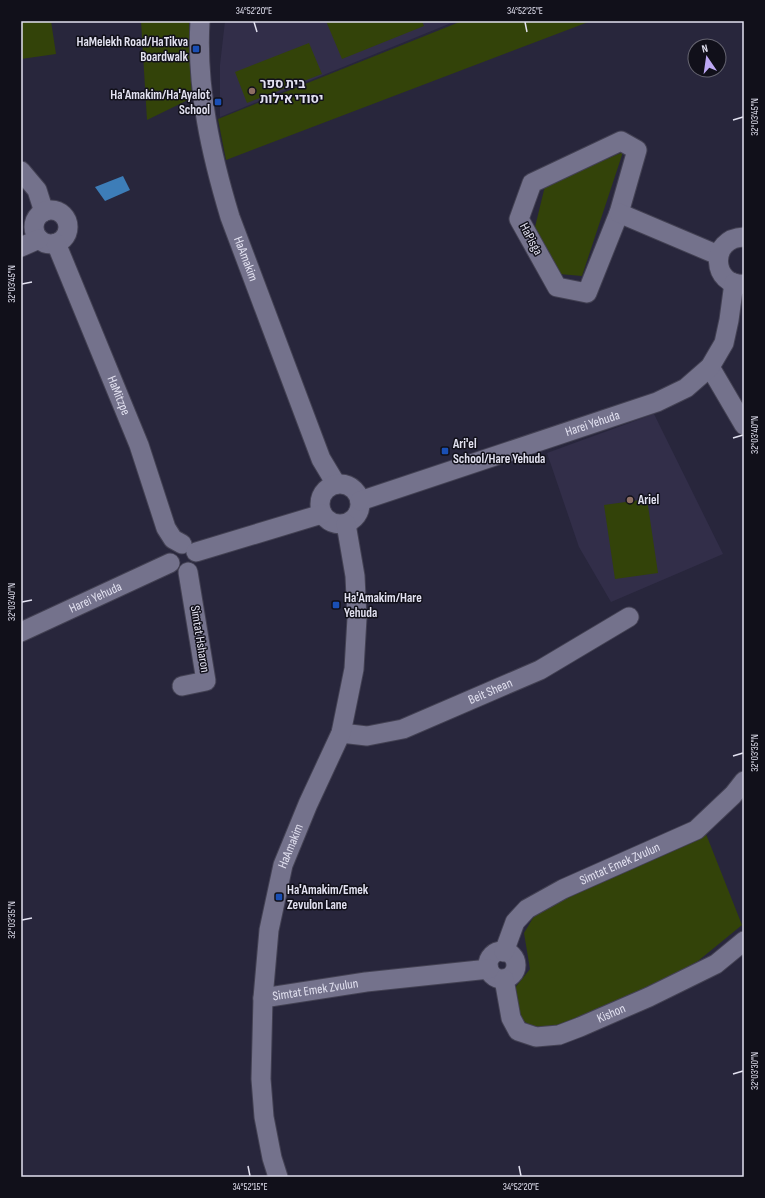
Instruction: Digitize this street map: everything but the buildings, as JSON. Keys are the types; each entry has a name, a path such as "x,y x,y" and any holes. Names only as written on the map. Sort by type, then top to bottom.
{"street":[{"name":"HaAmakim","path":"200,21 199,34 203,100 210,144 230,217 321,459 336,484"},
{"name":"HaPisga","path":"621,140 638,150 619,213 587,292 557,287 519,219 532,183 621,140"},
{"path":"21,170 36,190 44,212"},
{"path":"21,247 48,241 66,236 68,229 67,222 64,216 57,211 50,210 44,212 38,216 34,224 34,231 48,241"},
{"path":"619,213 718,255"},
{"path":"739,283 722,275 719,269 718,255 728,241 735,238 744,237"},
{"name":"HaMitzpe","path":"48,241 139,445 166,528 173,539 189,548"},
{"name":"Harei Yehuda","path":"360,501 657,402 686,388 710,367 724,343 739,283"},
{"path":"710,367 744,424"},
{"path":"336,484 349,486 356,492 360,501 360,509 356,516 351,522 346,524 332,523 325,518 322,514 320,505 321,496 327,488 336,484"},
{"path":"189,548 197,561 196,566 184,573 175,570 170,563 169,556 172,549 189,548 322,514"},
{"name":"HaAmakim","path":"278,1177 272,1158 264,1117 261,1079 263,998 269,930 284,865 308,804 341,733 354,669 357,618 355,576 346,524"},
{"name":"Harei Yehuda","path":"21,632 170,563"},
{"name":"Simtat Hsharon","path":"182,686 206,681 188,572"},
{"name":"Beit Shean","path":"341,733 367,736 403,729 540,670 630,617"},
{"name":"Simtat Emek Zvulun","path":"263,998 366,982 496,974 489,960 495,953 504,952 515,922 527,909 563,889 696,830 733,795 744,781"},
{"name":"Kishon","path":"496,974 518,1031 536,1036 559,1035 649,997 716,964 744,941"}],"shaded area":[{"name":"בית ספר יסודי אילות","path":"225,21 456,21 220,117 220,65"},
{"name":"Ariel","path":"654,414 723,554 611,602 579,547 547,453"}],"green space":[{"path":"21,21 51,21 56,54 21,59"},
{"path":"141,21 189,21 192,98 147,120"},
{"path":"326,21 422,21 424,26 342,59"},
{"path":"462,21 591,21 226,160 218,119"},
{"path":"309,43 322,74 247,103 235,72"},
{"path":"623,152 582,276 559,274 535,227 545,186"},
{"path":"647,499 658,573 615,579 604,505"},
{"path":"706,834 742,925 698,961 657,985 556,1028 535,1029 521,1019 514,989 530,969 524,933 536,913 601,881"}],"water":[{"path":"123,176 130,190 105,201 95,187"}],"place":[{"name":"HaMelekh Road/HaTikva Boardwalk","path":"196,49"},
{"name":"בית ספר יסודי אילות","path":"252,91"},
{"name":"Ha'Amakim/Ha'Ayalot School","path":"218,102"},
{"name":"Ari'el School/Hare Yehuda","path":"445,451"},
{"name":"Ariel","path":"630,500"},
{"name":"Ha'Amakim/Hare Yehuda","path":"336,605"},
{"name":"Ha'Amakim/Emek Zevulon Lane","path":"279,897"}]}
